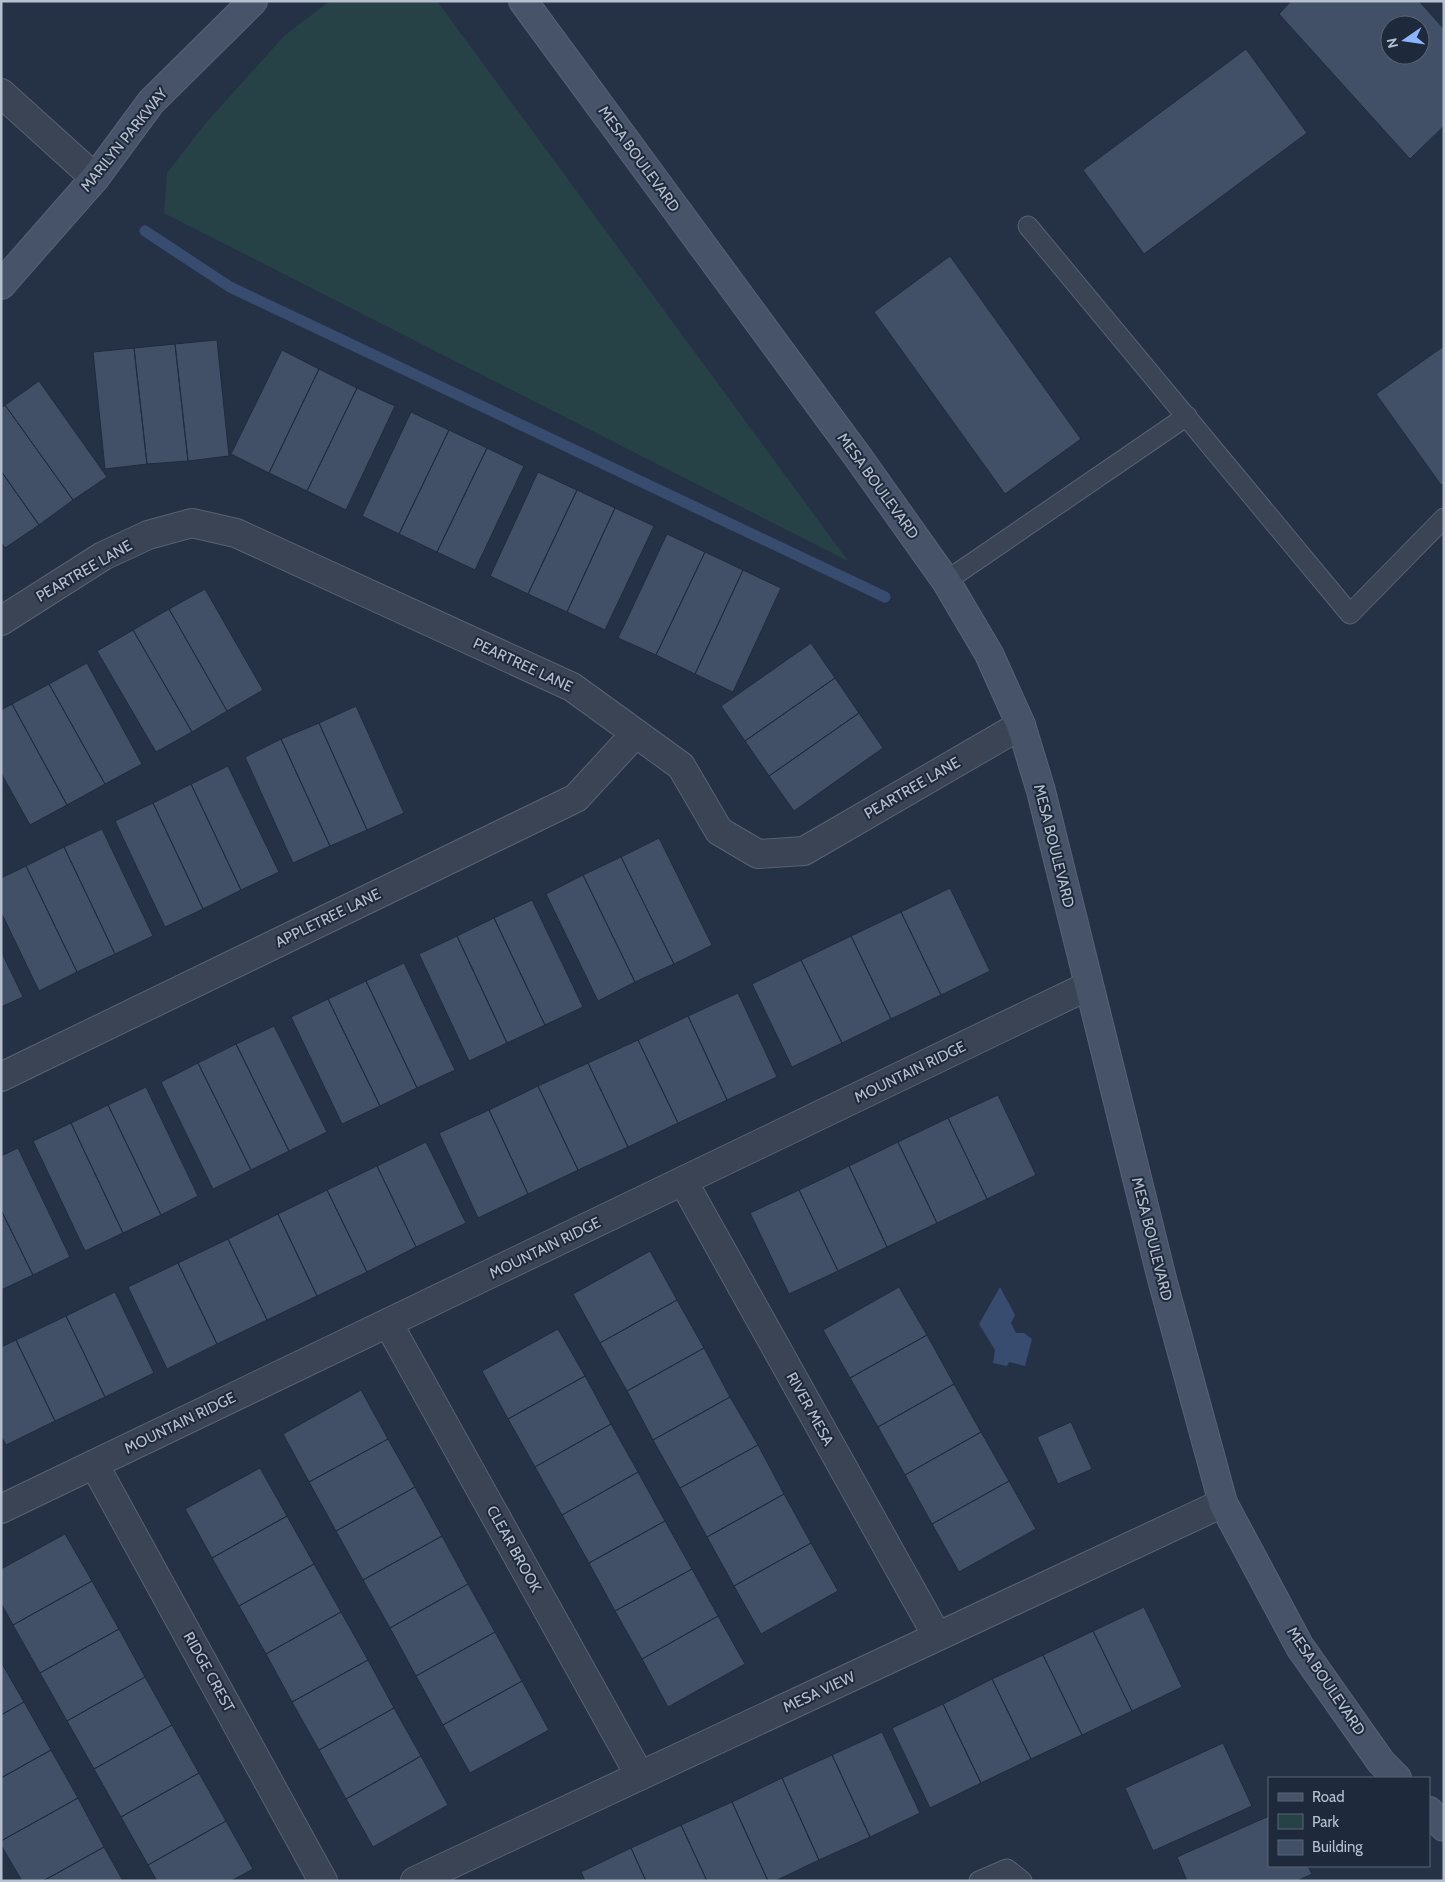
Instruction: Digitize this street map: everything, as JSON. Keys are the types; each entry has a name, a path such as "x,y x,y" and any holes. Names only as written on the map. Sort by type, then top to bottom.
{"street":[{"name":"MARILYN PARKWAY","path":"1,285 95,178 151,102 254,1"},
{"name":"MESA BOULEVARD","path":"523,1 858,457 946,581 989,654 1021,725 1041,791 1162,1279 1223,1503 1300,1647 1381,1762 1396,1777"},
{"path":"1,93 95,178"},
{"name":"PEARTREE LANE","path":"1,620 103,556 148,535 192,524 236,533 572,687 681,766 719,831 758,854 804,851 1021,725"},
{"name":"APPLETREE LANE","path":"1,1077 576,798 635,734"},
{"name":"MOUNTAIN RIDGE","path":"1,1509 1088,986"},
{"name":"RIVER MESA","path":"683,1181 937,1636"},
{"name":"CLEAR BROOK","path":"388,1323 640,1776"},
{"name":"RIDGE CREST","path":"94,1464 323,1881"},
{"name":"MESA VIEW","path":"415,1881 1223,1503"},
{"path":"1430,1812 1444,1826"}],"lane":[{"path":"1028,226 1350,614 1444,518"},
{"path":"946,581 1187,416"},
{"path":"980,1881 1007,1868 1022,1881"}],"green space":[{"path":"330,1 437,1 848,561 164,213 167,173 205,124 284,36"}],"water":[{"path":"1000,1287 1015,1315 1011,1323 1016,1333 1024,1333 1032,1339 1025,1366 1009,1362 1007,1366 993,1363 995,1350 979,1324"}],"building":[{"path":"1291,1 1419,1 1444,29 1444,126 1410,159 1279,14"},
{"path":"1246,49 1307,133 1144,254 1083,170"},
{"path":"950,256 1081,439 1005,494 874,312"},
{"path":"217,340 229,456 188,461 175,344"},
{"path":"175,344 188,461 147,464 134,348"},
{"path":"1444,346 1444,484 1441,485 1376,394"},
{"path":"134,348 147,464 105,469 93,352"},
{"path":"282,350 319,369 269,473 231,454"},
{"path":"319,369 357,388 307,491 269,473"},
{"path":"39,381 107,477 73,500 5,405"},
{"path":"357,388 395,406 346,510 307,491"},
{"path":"5,405 73,500 39,525 1,471 1,408"},
{"path":"411,412 449,430 399,534 362,516"},
{"path":"449,430 487,448 437,552 399,534"},
{"path":"487,448 524,466 475,570 437,552"},
{"path":"1,471 39,525 5,548 1,542"},
{"path":"538,472 577,490 528,594 490,576"},
{"path":"577,490 615,508 567,612 528,594"},
{"path":"615,508 654,526 605,630 567,612"},
{"path":"667,534 705,552 656,655 618,638"},
{"path":"705,552 743,570 695,674 656,655"},
{"path":"743,570 781,588 733,692 695,674"},
{"path":"205,589 263,690 227,711 169,609"},
{"path":"169,609 227,711 192,732 133,630"},
{"path":"133,630 192,732 156,752 97,651"},
{"path":"811,643 835,678 745,741 721,706"},
{"path":"87,663 142,764 105,784 49,684"},
{"path":"835,678 859,713 769,776 745,741"},
{"path":"49,684 105,784 67,805 12,704"},
{"path":"12,704 67,805 30,825 1,773 1,710"},
{"path":"356,706 404,813 367,830 319,723"},
{"path":"859,713 883,748 794,811 769,776"},
{"path":"319,723 367,830 330,846 281,739"},
{"path":"281,739 330,846 293,863 245,757"},
{"path":"228,766 279,872 241,890 191,784"},
{"path":"191,784 241,890 203,909 153,803"},
{"path":"153,803 203,909 165,927 115,821"},
{"path":"102,829 153,936 115,954 64,847"},
{"path":"659,838 712,945 674,964 621,857"},
{"path":"64,847 115,954 77,972 26,866"},
{"path":"621,857 674,964 635,982 583,875"},
{"path":"26,866 77,972 39,991 1,912 1,878"},
{"path":"583,875 635,982 598,1001 546,894"},
{"path":"950,888 990,971 941,995 901,912"},
{"path":"532,900 583,1007 545,1025 494,918"},
{"path":"901,912 941,995 891,1019 851,936"},
{"path":"494,918 545,1025 507,1043 457,936"},
{"path":"457,936 507,1043 469,1061 419,954"},
{"path":"851,936 891,1019 842,1043 801,960"},
{"path":"1,951 23,997 1,1007"},
{"path":"801,960 842,1043 792,1067 752,984"},
{"path":"404,963 455,1070 417,1088 366,981"},
{"path":"366,981 417,1088 380,1106 328,999"},
{"path":"738,993 777,1077 727,1100 688,1016"},
{"path":"328,999 380,1106 342,1124 291,1017"},
{"path":"688,1016 727,1100 678,1123 638,1040"},
{"path":"274,1026 327,1132 289,1151 236,1044"},
{"path":"638,1040 678,1123 628,1147 588,1063"},
{"path":"236,1044 289,1151 251,1170 198,1063"},
{"path":"198,1063 251,1170 213,1189 161,1082"},
{"path":"588,1063 628,1147 578,1170 538,1086"},
{"path":"538,1086 578,1170 528,1194 489,1110"},
{"path":"146,1087 198,1196 161,1215 108,1105"},
{"path":"998,1095 1036,1175 987,1199 948,1118"},
{"path":"108,1105 161,1215 123,1233 71,1123"},
{"path":"489,1110 528,1194 478,1218 439,1133"},
{"path":"948,1118 987,1199 937,1223 898,1142"},
{"path":"71,1123 123,1233 85,1251 33,1141"},
{"path":"426,1142 466,1223 416,1247 377,1166"},
{"path":"898,1142 937,1223 887,1247 849,1166"},
{"path":"18,1148 70,1257 33,1275 1,1210 1,1156"},
{"path":"377,1166 416,1247 367,1272 327,1190"},
{"path":"849,1166 887,1247 838,1271 799,1190"},
{"path":"327,1190 367,1272 317,1296 278,1214"},
{"path":"799,1190 838,1271 789,1294 750,1213"},
{"path":"1,1210 33,1275 1,1290"},
{"path":"278,1214 317,1296 267,1320 228,1239"},
{"path":"228,1239 267,1320 217,1344 178,1263"},
{"path":"650,1251 677,1300 600,1343 573,1294"},
{"path":"178,1263 217,1344 167,1369 128,1287"},
{"path":"899,1287 927,1335 850,1378 823,1330"},
{"path":"115,1292 154,1373 105,1397 66,1316"},
{"path":"677,1300 704,1348 627,1391 600,1343"},
{"path":"66,1316 105,1397 55,1421 16,1340"},
{"path":"558,1329 585,1376 508,1419 482,1371"},
{"path":"927,1335 954,1384 878,1427 850,1378"},
{"path":"16,1340 55,1421 6,1445 1,1436 1,1347"},
{"path":"704,1348 730,1397 653,1440 627,1391"},
{"path":"585,1376 611,1424 535,1467 508,1419"},
{"path":"954,1384 981,1432 905,1475 878,1427"},
{"path":"361,1390 388,1439 309,1482 283,1434"},
{"path":"730,1397 758,1445 680,1488 653,1440"},
{"path":"1071,1422 1092,1469 1058,1484 1037,1437"},
{"path":"611,1424 638,1472 562,1515 535,1467"},
{"path":"981,1432 1009,1481 932,1524 905,1475"},
{"path":"388,1439 415,1487 336,1531 309,1482"},
{"path":"758,1445 784,1494 707,1537 680,1488"},
{"path":"260,1468 287,1516 212,1558 185,1509"},
{"path":"638,1472 665,1521 589,1563 562,1515"},
{"path":"1009,1481 1036,1529 959,1572 932,1524"},
{"path":"415,1487 442,1536 363,1580 336,1531"},
{"path":"784,1494 811,1543 734,1586 707,1537"},
{"path":"287,1516 314,1564 239,1606 212,1558"},
{"path":"665,1521 692,1569 615,1611 589,1563"},
{"path":"65,1534 92,1581 13,1625 1,1603 1,1569"},
{"path":"442,1536 468,1584 390,1628 363,1580"},
{"path":"811,1543 838,1591 761,1634 734,1586"},
{"path":"314,1564 341,1612 266,1654 239,1606"},
{"path":"692,1569 718,1616 642,1659 615,1611"},
{"path":"92,1581 119,1629 40,1673 13,1625"},
{"path":"468,1584 495,1632 416,1676 390,1628"},
{"path":"1144,1607 1182,1687 1132,1711 1093,1631"},
{"path":"341,1612 368,1660 292,1702 266,1654"},
{"path":"718,1616 745,1664 668,1707 642,1659"},
{"path":"119,1629 145,1677 67,1721 40,1673"},
{"path":"1093,1631 1132,1711 1082,1735 1043,1655"},
{"path":"495,1632 522,1681 443,1725 416,1676"},
{"path":"1043,1655 1082,1735 1031,1759 992,1679"},
{"path":"368,1660 394,1708 319,1750 292,1702"},
{"path":"1,1662 24,1702 1,1715"},
{"path":"145,1677 172,1725 94,1769 67,1721"},
{"path":"992,1679 1031,1759 981,1783 943,1704"},
{"path":"522,1681 549,1730 470,1773 443,1725"},
{"path":"24,1702 51,1750 1,1778 1,1715"},
{"path":"943,1704 981,1783 930,1808 892,1728"},
{"path":"394,1708 421,1756 346,1799 319,1750"},
{"path":"172,1725 199,1773 121,1817 94,1769"},
{"path":"882,1732 920,1813 870,1837 832,1755"},
{"path":"1223,1743 1252,1806 1153,1851 1125,1788"},
{"path":"51,1750 78,1798 1,1841 1,1778"},
{"path":"832,1755 870,1837 819,1860 782,1778"},
{"path":"421,1756 448,1805 373,1847 346,1799"},
{"path":"199,1773 226,1821 148,1865 121,1817"},
{"path":"782,1778 819,1860 775,1881 768,1881 732,1802"},
{"path":"78,1798 104,1847 43,1881 22,1881 1,1845 1,1841"},
{"path":"732,1802 768,1881 707,1881 681,1825"},
{"path":"1268,1816 1268,1867 1308,1867 1312,1874 1297,1881 1187,1881 1177,1857"},
{"path":"226,1821 253,1869 231,1881 157,1881 148,1865"},
{"path":"681,1825 707,1881 646,1881 631,1848"},
{"path":"104,1847 123,1881 43,1881"},
{"path":"631,1848 646,1881 585,1881 581,1872"}],"waterway":[{"path":"145,231 230,287 885,597"}]}
